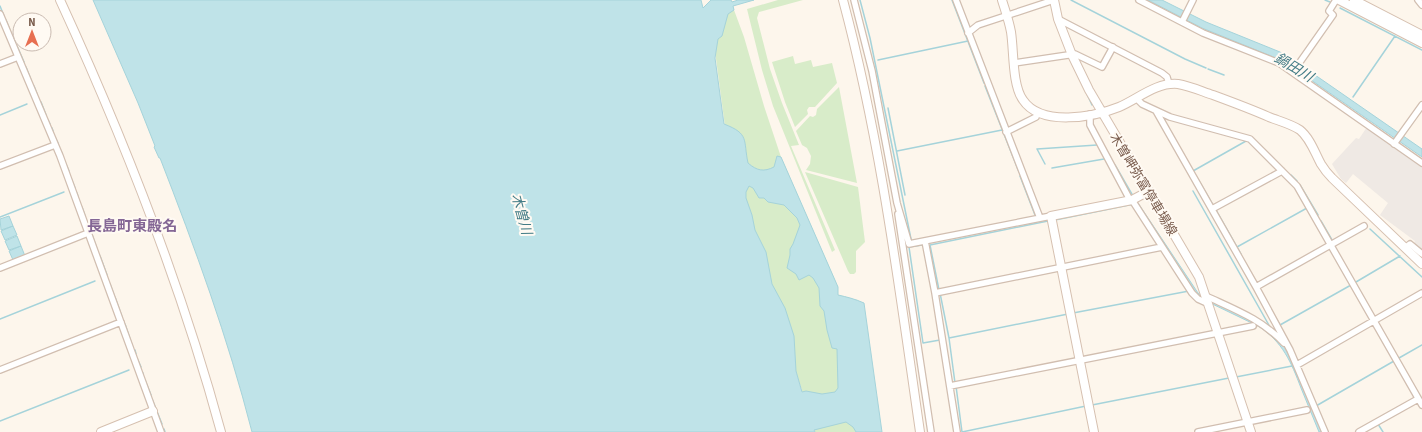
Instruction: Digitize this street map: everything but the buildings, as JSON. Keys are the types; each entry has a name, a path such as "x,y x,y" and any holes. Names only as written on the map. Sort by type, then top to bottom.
{"street":[{"path":"60,0 81,45 109,112 152,222 193,334 222,432"},
{"path":"843,0 852,32 875,137 920,432"},
{"path":"854,0 872,71 897,203 930,432"},
{"path":"956,0 1040,218"},
{"path":"1002,0 1011,31 1019,93 1027,106 1037,113 1055,117 1068,117 1102,112 1120,107 1154,89 1169,84 1178,84 1189,87 1250,109 1292,126 1300,131 1306,137 1321,164 1332,178 1422,264"},
{"path":"968,33 978,25 1054,0"},
{"name":"木曽岬弥富停車場線","path":"1054,0 1058,19 1072,55 1089,90 1196,271 1251,432"},
{"path":"1139,0 1203,32 1279,63 1294,71 1422,163"},
{"path":"1182,21 1193,0"},
{"path":"1294,71 1333,15 1329,11 1337,0 1422,42"},
{"path":"1354,0 1422,35"},
{"path":"1418,0 1422,5"},
{"path":"0,14 55,145 161,432"},
{"path":"1058,19 1162,73 1167,77 1169,84"},
{"path":"1014,63 1075,54 1102,67 1113,47"},
{"path":"0,64 18,57"},
{"path":"1136,98 1142,104 1170,117 1250,139 1297,186 1422,405"},
{"path":"1395,143 1422,105"},
{"path":"1155,111 1212,209 1290,350 1325,432"},
{"path":"1006,132 1036,117 1037,113"},
{"path":"1090,114 1090,125 1162,247 1192,293 1198,299 1207,300 1261,323 1274,332 1290,350"},
{"path":"0,166 55,145"},
{"path":"1212,209 1282,171"},
{"path":"897,203 910,244 1133,199 1149,191"},
{"path":"1051,216 1094,432"},
{"path":"1256,287 1364,226"},
{"path":"0,268 88,233"},
{"path":"925,241 935,293 957,432"},
{"path":"1405,248 1410,244 1422,254"},
{"path":"935,293 1162,247"},
{"path":"1297,366 1422,293"},
{"path":"0,370 121,322"},
{"path":"950,386 1253,326"},
{"path":"1359,432 1418,399"},
{"path":"1198,432 1307,410"},
{"path":"101,432 153,411"}],"shaded area":[{"path":"1367,127 1422,165 1422,250 1413,245 1415,241 1380,215 1388,203 1353,174 1346,183 1341,179 1332,164 1356,138 1359,139"}],"green space":[{"path":"778,0 803,0 759,12 757,18 770,69 799,145 791,146 835,250 832,252 773,106 762,70 747,9"},
{"path":"734,10 744,37 764,106 781,157 838,287 838,295 858,300 849,390 805,400 730,164 711,21"},
{"path":"793,56 795,64 811,60 813,67 832,63 837,83 815,107 809,107 807,110 808,114 795,127 772,62"},
{"path":"839,87 857,183 806,170 810,164 811,156 807,148 802,145 796,131 810,116 813,117 816,115 817,109"},
{"path":"805,172 858,187 865,242 856,251 856,272 854,274 850,274 848,271"},
{"path":"834,416 882,432 815,432 813,425"}],"water":[{"name":"木曽川","path":"93,0 701,0 703,8 711,0 731,0 732,2 738,0 754,0 733,6 734,10 728,14 722,36 718,39 715,58 724,124 738,131 742,135 745,143 748,163 754,168 761,170 770,169 774,167 777,156 781,157 838,287 838,295 864,303 882,432 856,432 853,427 846,422 814,430 815,432 252,432 222,328 173,192 160,158 154,147 155,146","holes":["749,186 753,188 759,198 764,198 768,202 784,205 797,218 800,225 790,249 787,268 796,274 799,280 809,275 813,278 819,288 820,306 824,311 832,348 837,349 838,388 835,392 822,394 806,391 802,392 796,371 794,336 785,308 772,284 766,252 755,230 746,198 746,192"]},
{"name":"鍋田川","path":"1148,0 1162,0 1206,22 1280,52 1422,149 1422,157 1288,64 1202,28"},
{"path":"1134,197 1198,293 1255,320 1284,345 1322,432 1319,432 1290,361 1280,346 1267,332 1258,326 1202,299 1197,295 1136,204"},
{"path":"9,216 13,226 1,230 0,219"},
{"path":"13,226 17,235 5,240 1,231"},
{"path":"17,236 21,246 9,250 5,241"},
{"path":"21,246 25,256 13,260 9,251"}],"waterway":[{"path":"860,0 870,38 911,239"},
{"path":"952,0 984,83"},
{"path":"1071,0 1185,59 1206,68"},
{"path":"1325,0 1330,2"},
{"path":"0,6 4,16"},
{"path":"1340,8 1422,50"},
{"path":"6,20 12,35"},
{"path":"1353,97 1395,36"},
{"path":"878,60 968,41"},
{"path":"20,52 24,62"},
{"path":"26,67 31,80"},
{"path":"1208,69 1224,75"},
{"path":"34,86 37,94"},
{"path":"985,86 1019,172"},
{"path":"1086,92 1092,105"},
{"path":"41,102 46,115"},
{"path":"0,115 27,104"},
{"path":"888,108 905,195"},
{"path":"48,120 50,124"},
{"path":"897,151 1002,130"},
{"path":"55,137 58,143"},
{"path":"1194,172 1193,171 1246,141"},
{"path":"1045,164 1037,149 1097,145"},
{"path":"60,149 62,153"},
{"path":"1052,168 1104,159"},
{"path":"65,162 69,171"},
{"path":"1115,165 1133,196"},
{"path":"1291,175 1297,181"},
{"path":"1020,176 1035,215"},
{"path":"71,178 75,188"},
{"path":"1198,179 1213,205"},
{"path":"1300,185 1318,215"},
{"path":"1193,191 1270,327"},
{"path":"0,217 64,192"},
{"path":"77,193 79,201"},
{"path":"1055,220 1134,204"},
{"path":"82,207 85,216"},
{"path":"1237,247 1307,208"},
{"path":"1216,210 1241,254"},
{"path":"939,290 930,245 1048,221"},
{"path":"1321,221 1332,240"},
{"path":"88,223 97,249"},
{"path":"1370,229 1422,277"},
{"path":"922,245 909,247 923,343 940,340"},
{"path":"100,256 107,275"},
{"path":"1356,282 1400,256"},
{"path":"0,319 95,281"},
{"path":"110,284 114,295"},
{"path":"1274,315 1280,325 1351,285"},
{"path":"1073,313 1189,291"},
{"path":"940,293 949,338 955,383"},
{"path":"115,297 122,317"},
{"path":"949,338 1068,314"},
{"path":"125,324 132,345"},
{"path":"1399,358 1422,345"},
{"path":"135,350 136,354"},
{"path":"137,358 141,367"},
{"path":"1316,406 1394,361"},
{"path":"1236,377 1292,366"},
{"path":"0,421 129,370"},
{"path":"1092,405 1229,378"},
{"path":"145,380 151,395"},
{"path":"956,386 962,432"},
{"path":"152,399 162,424"},
{"path":"962,432 1086,406"},
{"path":"1378,424 1383,432"}],"district":[{"name":"長島町東殿名","path":"132,226"}]}
